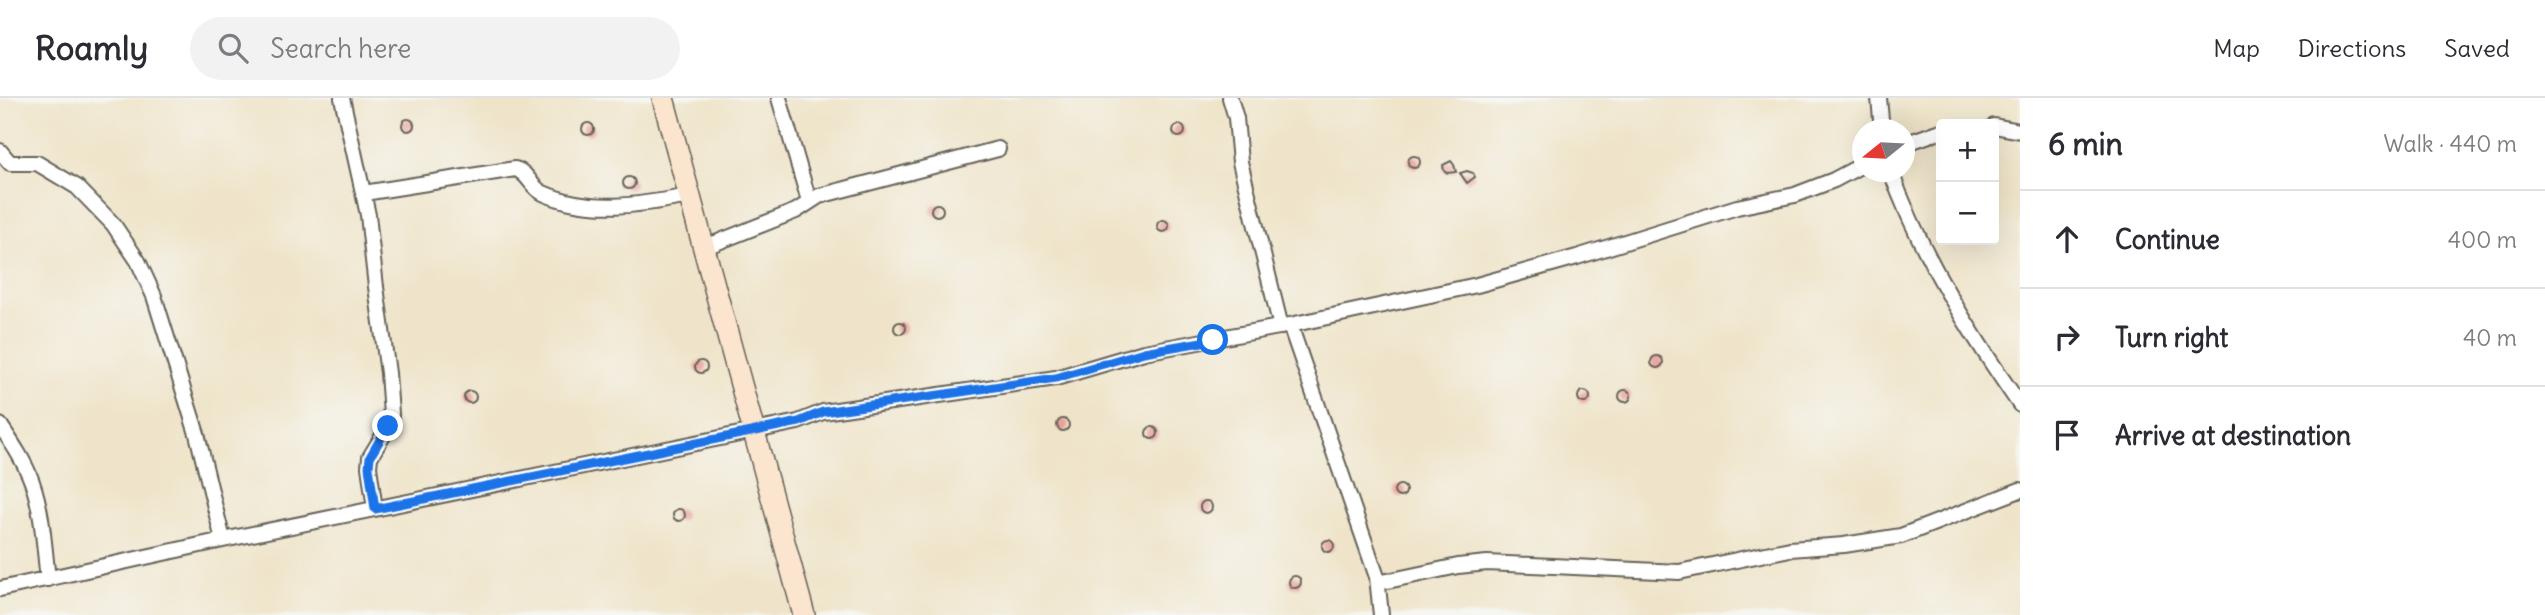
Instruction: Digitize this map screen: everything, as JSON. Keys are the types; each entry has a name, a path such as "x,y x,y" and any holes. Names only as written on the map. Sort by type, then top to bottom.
{"street":[{"path":"342,98 364,193 388,373 391,414 384,437 370,457 369,467 375,509"},
{"path":"663,98 804,615"},
{"path":"779,98 809,201"},
{"path":"1230,98 1236,118 1240,162 1285,326 1378,583 1381,615"},
{"path":"1879,98 1881,119"},
{"path":"1999,127 2020,131"},
{"path":"1915,140 1936,133"},
{"path":"703,248 796,211 819,196 998,149"},
{"path":"0,175 5,157 37,163 77,187 113,224 138,261 154,296 197,434 223,540"},
{"path":"364,193 515,169 523,172 537,191 572,203 607,207 640,205 689,196"},
{"path":"0,589 223,540 799,422 823,412 1056,378 1144,352 1285,326 1477,285 1737,207 1795,195 1852,171"},
{"path":"1895,182 1933,268 1975,341 2020,405"},
{"path":"0,425 32,482 40,513 48,579"},
{"path":"1378,583 1458,566 1487,563 1679,572 1790,549 1844,545 1901,536 2020,490"}],"building":[{"path":"408,119 414,125 408,131 402,125"},
{"path":"588,123 594,129 588,135 582,129"},
{"path":"1179,125 1185,131 1179,137 1173,131"},
{"path":"1414,156 1420,162 1414,168 1408,162"},
{"path":"1451,161 1456,172 1447,173 1443,165"},
{"path":"1467,171 1475,177 1467,183 1460,173"},
{"path":"629,177 635,183 629,189 623,183"},
{"path":"937,204 943,210 937,216 931,210"},
{"path":"1163,220 1169,226 1163,232 1157,226"},
{"path":"900,322 906,328 900,334 894,328"},
{"path":"1657,356 1663,362 1657,368 1651,362"},
{"path":"701,361 707,367 701,373 695,367"},
{"path":"1625,390 1631,396 1625,402 1619,396"},
{"path":"470,391 476,397 470,403 464,397"},
{"path":"1584,391 1590,397 1584,403 1578,397"},
{"path":"1063,419 1069,425 1063,431 1057,425"},
{"path":"1152,427 1158,433 1152,439 1146,433"},
{"path":"1400,485 1406,491 1400,497 1394,491"},
{"path":"1206,501 1212,507 1206,513 1200,507"},
{"path":"679,509 685,515 679,521 673,515"},
{"path":"1328,540 1334,546 1328,552 1322,546"},
{"path":"1295,576 1301,582 1295,588 1289,582"}],"route":[{"path":"388,426 370,457 375,509 799,422 823,412 1056,378 1144,352 1213,340"}]}
